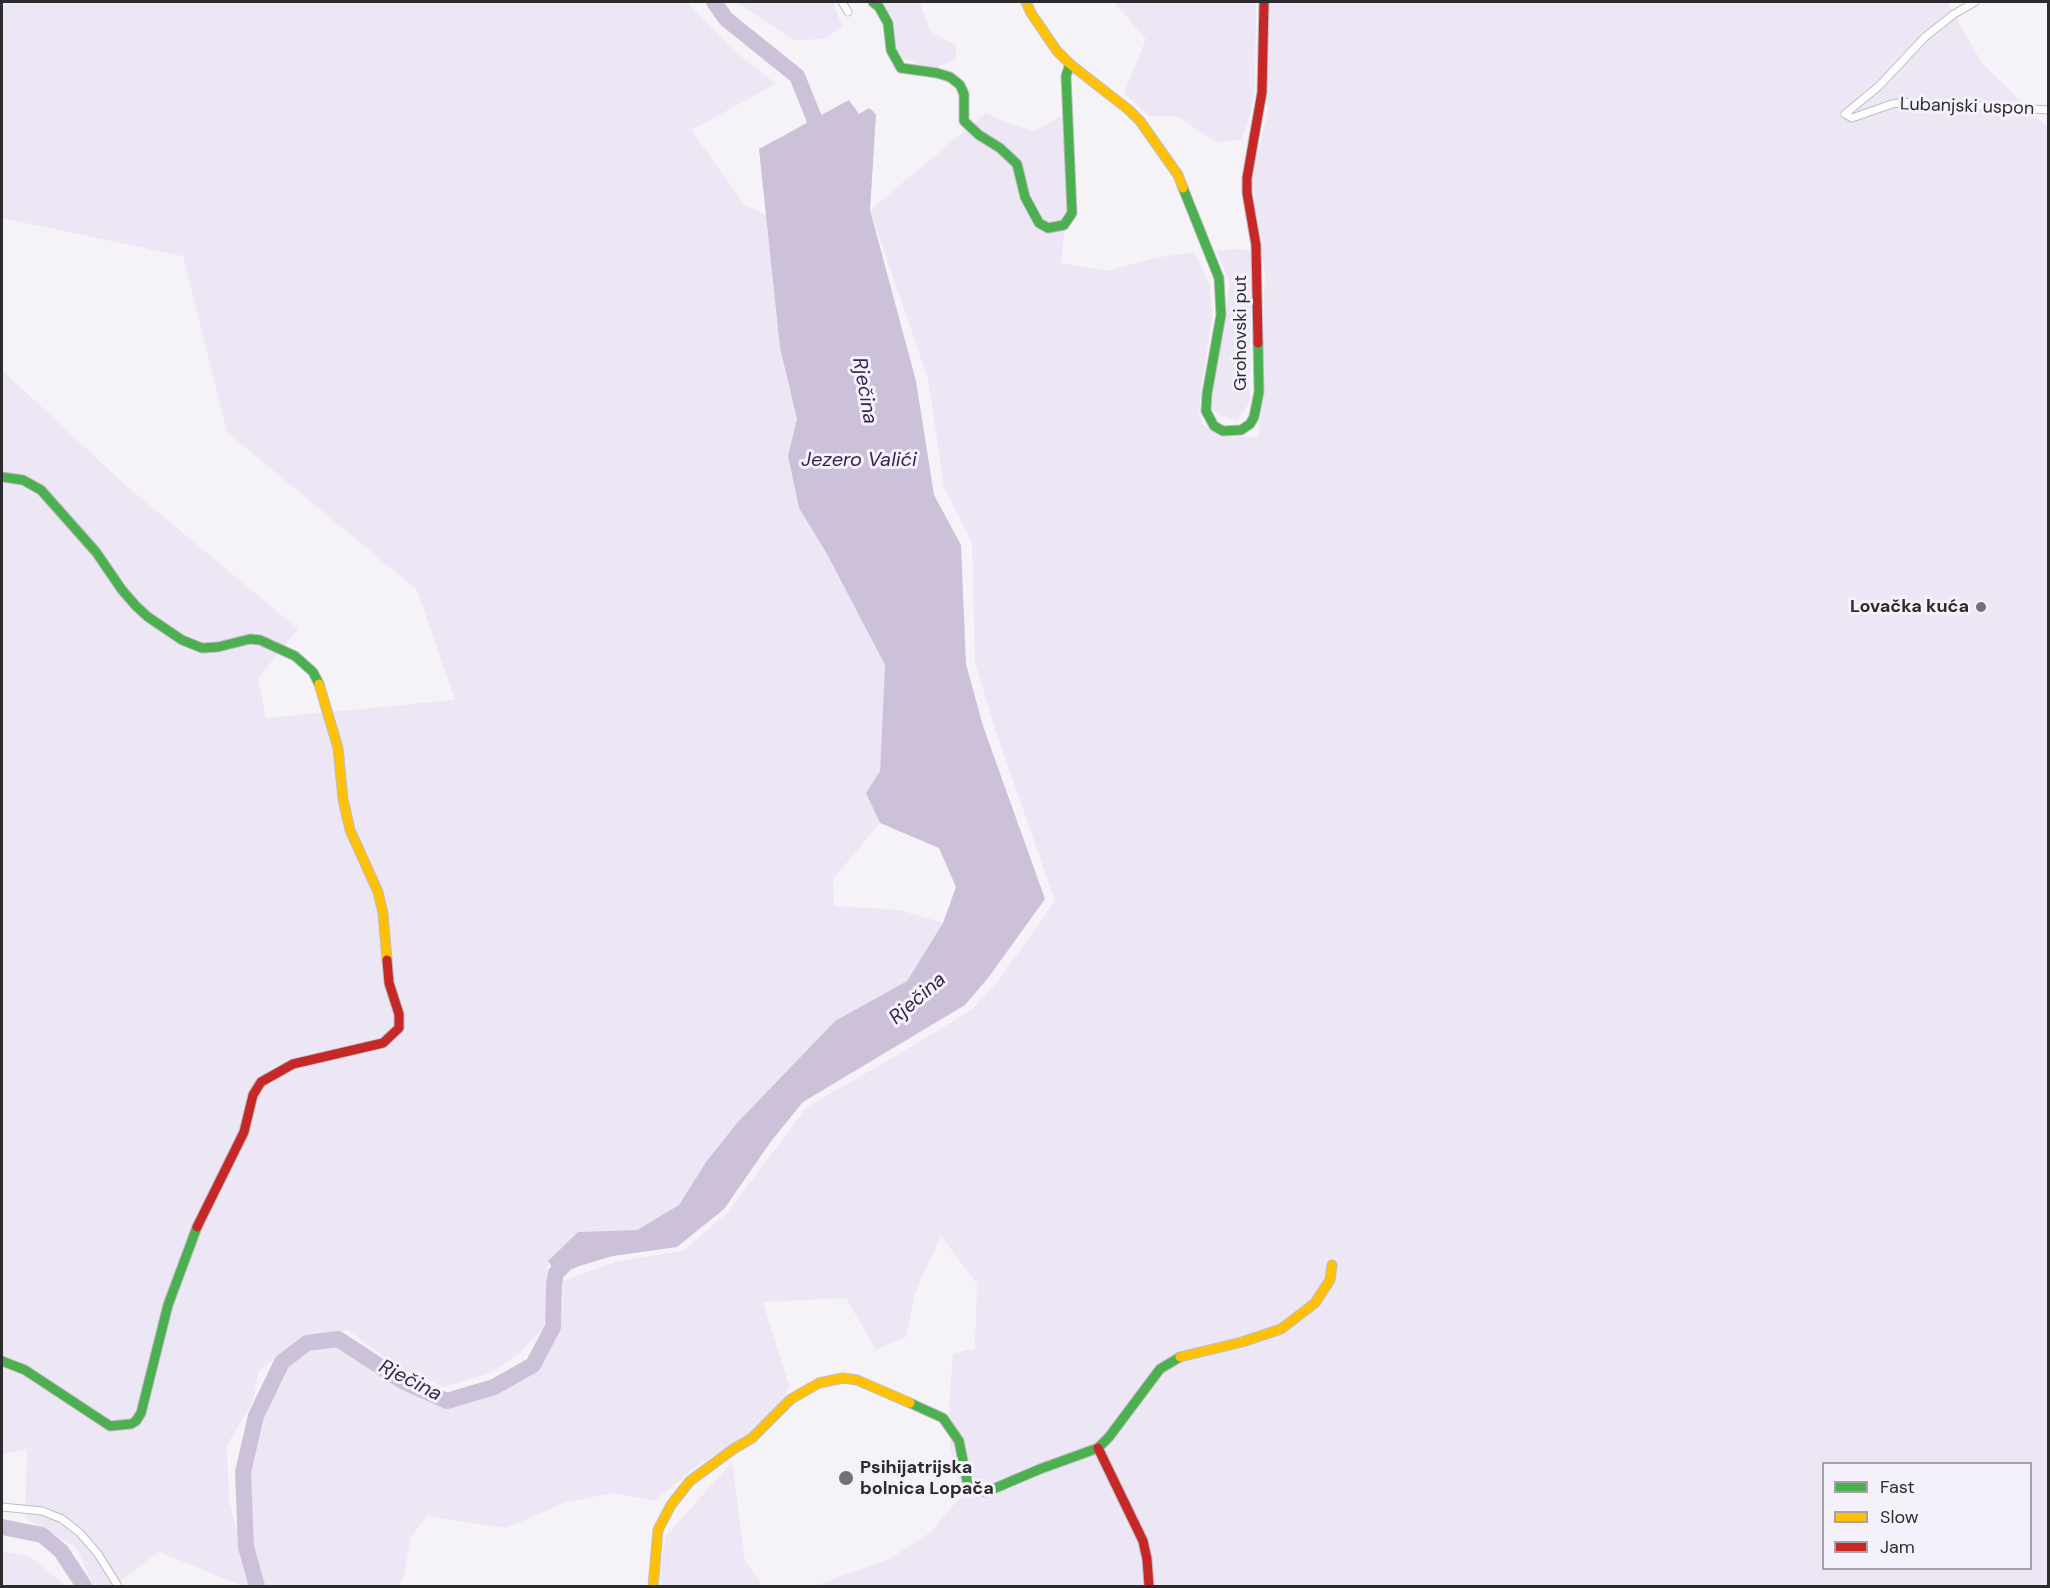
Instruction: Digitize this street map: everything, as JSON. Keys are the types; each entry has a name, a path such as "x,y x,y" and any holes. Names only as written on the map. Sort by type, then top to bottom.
{"street":[{"path":"842,2 848,12"},
{"path":"873,2 879,7 888,23 891,50 901,68 937,73 950,77 960,85 964,94 964,121 1017,164 1025,197 1039,223 1048,228 1064,225 1072,213 1066,76 1070,64"},
{"name":"Grohovski put","path":"1026,2 1045,35 1070,64 1140,121 1178,175 1219,278 1221,315 1206,411 1209,419 1223,431 1241,430 1250,424 1254,417 1259,392 1256,245 1247,193 1247,178 1262,92 1264,2"},
{"name":"Lubanjski uspon","path":"1975,2 1954,14 1925,37 1879,86 1845,114 1852,118 1903,102 2049,110"},
{"path":"2,477 23,480 40,490 96,552 136,606 182,640 202,648 219,647 250,639 260,640 295,656 312,672 321,688 338,747 343,799 350,830 378,892 384,913 389,983 399,1014 399,1028 382,1043 293,1064 261,1082 253,1095 244,1132 195,1232 168,1305 141,1413 136,1420 131,1424 110,1426 25,1370 2,1361"},
{"path":"653,1587 658,1530 671,1505 690,1481 752,1438 791,1399 819,1383 843,1378 857,1380 942,1418 959,1441 967,1481 971,1488 986,1492 1098,1448 1110,1437 1160,1369 1181,1357 1242,1342 1281,1329 1316,1303 1330,1280 1332,1265"},
{"path":"1098,1448 1143,1541 1149,1587"},
{"path":"2,1507 42,1510 62,1519 80,1533 98,1554 118,1587"}],"shaded area":[{"path":"2,2 687,2 732,49 776,84 691,130 745,205 766,215 780,348 797,419 788,456 799,508 827,554 885,665 880,771 866,793 880,823 833,879 834,906 900,910 943,923 907,981 835,1021 737,1123 706,1162 679,1205 637,1230 578,1232 548,1261 544,1328 517,1355 490,1373 444,1387 398,1367 348,1330 297,1340 259,1371 252,1403 227,1445 229,1500 251,1586 243,1586 159,1552 113,1586 94,1586 76,1547 25,1518 27,1449 2,1454 2,370 123,483 298,629 258,678 266,718 455,700 417,590 227,432 183,256 2,218"},
{"path":"736,2 833,2 842,26 824,39 794,40"},
{"path":"879,2 920,2 930,31 956,45 956,59 931,70 897,55 894,19"},
{"path":"1114,2 1256,2 1255,86 1251,111 1242,140 1216,142 1177,116 1149,116 1124,93 1146,39"},
{"path":"1269,2 1947,2 1982,63 2048,128 2048,1586 815,1586 889,1559 931,1532 962,1495 950,1447 949,1409 953,1354 975,1348 977,1284 941,1236 915,1293 906,1337 876,1350 846,1298 763,1302 789,1385 784,1400 742,1438 692,1469 655,1501 612,1493 564,1503 506,1528 427,1516 410,1538 404,1576 398,1586 265,1586 252,1546 247,1472 260,1418 285,1365 310,1347 337,1344 403,1387 446,1405 497,1390 540,1364 560,1327 563,1307 562,1281 618,1261 683,1251 728,1212 807,1107 972,1009 996,984 1055,901 994,726 975,662 972,542 944,487 928,379 870,210 986,113 1013,125 1035,131 1061,116 1067,206 1061,263 1107,271 1155,258 1194,252 1210,285 1212,318 1199,411 1202,424 1220,436 1259,437 1265,275 1252,177 1268,110"},
{"path":"1239,249 1251,251 1249,403 1237,421 1219,415 1211,408 1230,282 1216,251"},
{"path":"732,1462 745,1561 763,1586 656,1586 666,1536"},
{"path":"2,1551 29,1556 64,1586 2,1586"}],"water":[{"name":"Jezero Valići","path":"849,100 859,114 869,108 876,114 870,210 916,381 934,495 961,545 966,664 983,726 1045,899 988,978 965,1005 803,1102 772,1140 724,1209 677,1247 613,1256 556,1273 548,1261 578,1232 637,1230 679,1205 706,1162 737,1123 835,1021 907,981 943,923 956,887 939,848 880,823 866,793 880,771 885,665 827,554 799,508 788,456 797,419 780,348 759,149"}],"waterway":[{"name":"Rječina","path":"714,2 726,19 797,76 814,118 817,139"},
{"name":"Rječina","path":"257,1586 246,1547 243,1472 256,1416 282,1362 307,1343 338,1339 404,1382 447,1401 494,1387 533,1365 553,1327 556,1273 566,1263 573,1260"},
{"name":"Rječina","path":"2,1527 42,1535 61,1551 84,1586"}],"traffic: fast":[{"path":"873,2 879,7 888,23 891,50 901,68 937,73 950,77 960,85 964,94 964,121 1017,164 1025,197 1039,223 1048,228 1064,225 1072,213 1066,76 1070,64"},
{"path":"1183,188 1219,278 1221,315 1206,411 1214,426 1223,431 1241,430 1250,424 1254,417 1259,392 1258,343"},
{"path":"2,477 23,480 41,490 96,552 136,606 182,640 202,648 218,647 250,639 260,640 295,656 313,672 319,684"},
{"path":"2,1361 25,1370 110,1426 131,1424 136,1421 141,1413 168,1305 197,1227"},
{"path":"910,1403 943,1418 959,1441 967,1481 971,1488 986,1492 1098,1448 1109,1437 1160,1369 1180,1357"}],"traffic: slow":[{"path":"1026,2 1057,51 1140,121 1178,175 1183,188"},
{"path":"319,684 338,748 343,799 350,830 378,892 383,913 387,960"},
{"path":"1180,1357 1242,1342 1281,1329 1315,1303 1330,1280 1332,1265"},
{"path":"653,1586 658,1530 671,1505 690,1481 752,1438 791,1399 819,1383 843,1378 857,1380 910,1403"}],"traffic: jam":[{"path":"1258,343 1256,245 1247,193 1247,178 1262,92 1264,2"},
{"path":"197,1227 244,1132 253,1095 261,1082 293,1064 383,1043 399,1028 399,1014 389,983 387,960"},
{"path":"1098,1448 1143,1541 1149,1586"}],"place":[{"name":"Lovačka kuća","path":"1981,607"},
{"name":"Psihijatrijska bolnica Lopača","path":"846,1478"}]}
